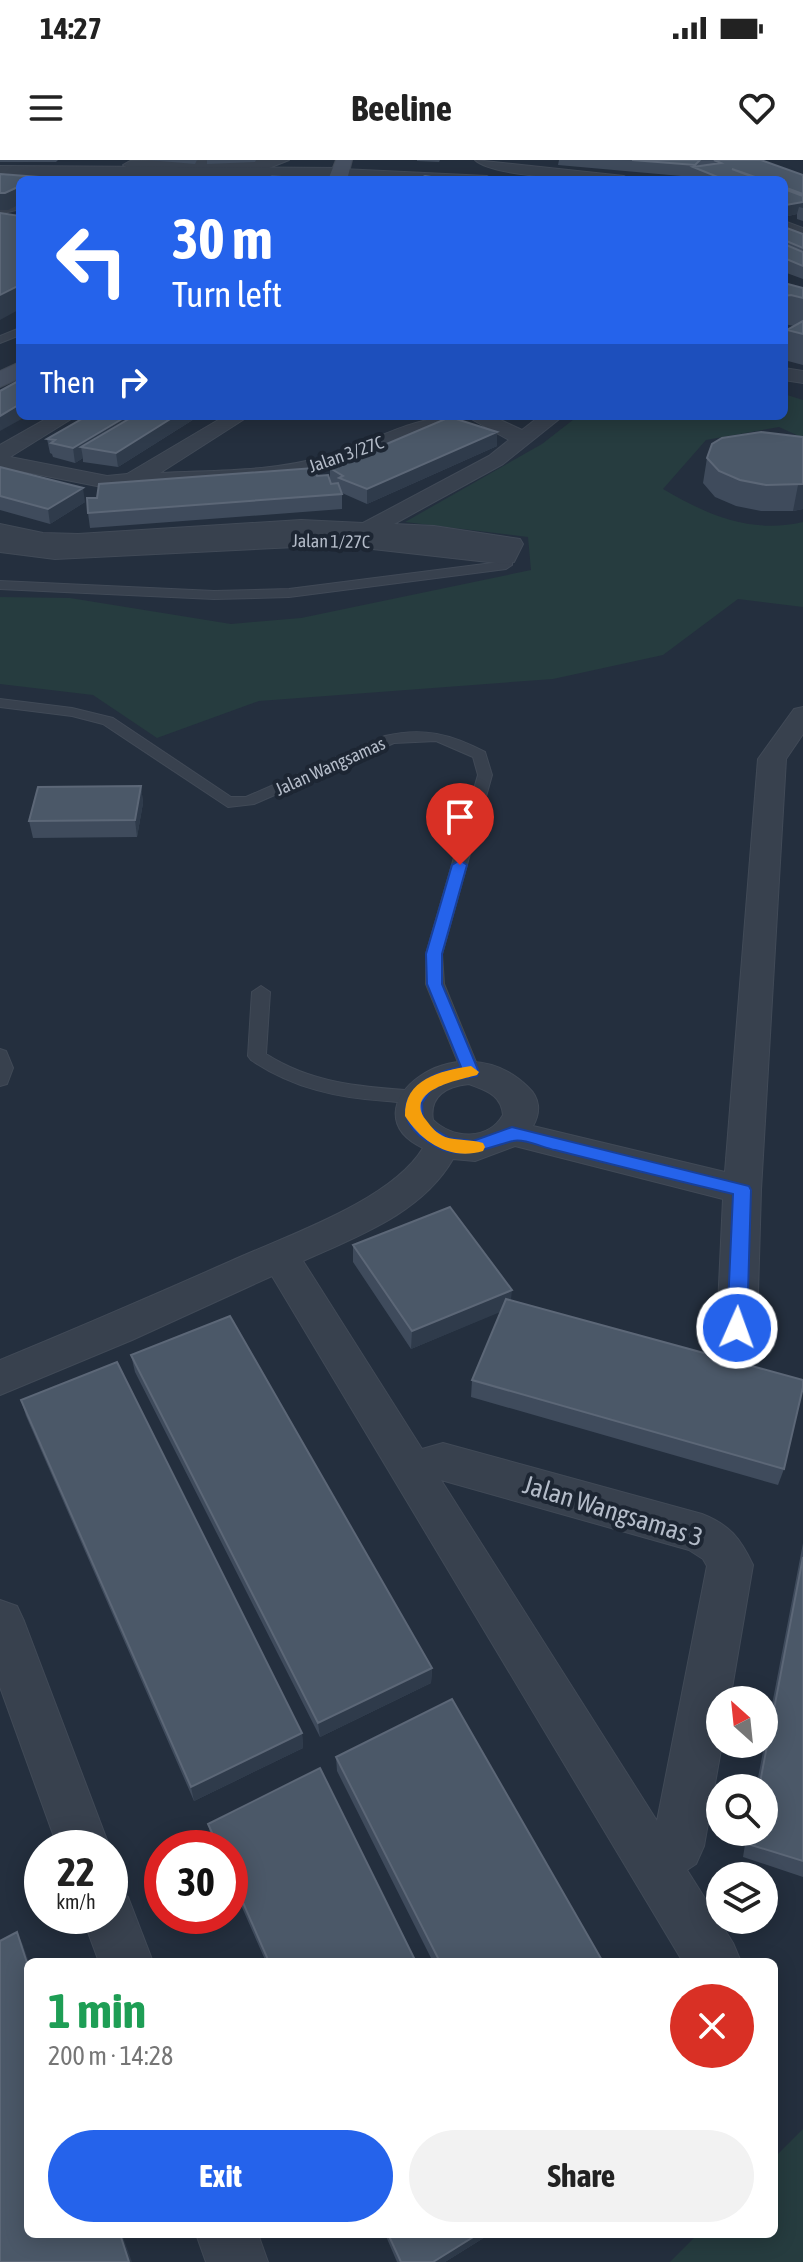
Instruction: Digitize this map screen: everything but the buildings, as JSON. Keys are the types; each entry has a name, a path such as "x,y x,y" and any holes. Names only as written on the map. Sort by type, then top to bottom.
{"street":[{"path":"104,176 202,163 264,166 282,160"},
{"path":"482,160 494,165 589,176"},
{"path":"126,171 208,176"},
{"path":"0,174 341,172 403,176"},
{"path":"0,174 36,176"},
{"path":"0,454 59,420"},
{"path":"133,481 232,420"},
{"name":"Jalan 3/27C","path":"0,461 82,479 133,481 258,475 307,468 439,420"},
{"path":"484,420 523,439"},
{"name":"Jalan 1/27C","path":"371,528 471,475 548,420"},
{"name":"Jalan 1/27C","path":"0,531 43,540 78,541 301,527 371,528 512,544 506,557 337,538 55,552 0,545"},
{"path":"737,1328 742,1190 772,759 803,715"},
{"path":"471,1072 498,1079 511,1088 521,1101 520,1121 512,1133 483,1146 444,1144 421,1129 414,1116 414,1103 418,1097 425,1086 447,1075 471,1072"},
{"path":"512,1133 742,1190"},
{"path":"0,1378 118,1329 365,1217 426,1174 444,1144"},
{"path":"279,1255 712,1958"},
{"name":"Jalan Wangsamas 3","path":"412,1470 443,1461 702,1534 719,1545 730,1565 678,1846 652,1861"},
{"path":"0,1621 77,1830"},
{"path":"116,1934 125,1958"},
{"path":"228,2238 237,2262"}],"lane":[{"path":"420,575 446,565 447,557 430,548"},
{"path":"0,585 214,595 289,593 493,568 506,565 506,557"},
{"name":"Jalan Wangsamas","path":"0,703 72,712 108,721 228,802 249,801 390,739 410,734 452,739 480,755 485,775 434,954 435,984 471,1072"},
{"path":"261,992 257,1056 280,1073 338,1090 418,1097"},
{"path":"0,1055 4,1068 0,1080"}],"green space":[{"path":"788,395 803,400 803,438 779,427 706,440 663,489 696,507 730,520 765,526 803,522 803,607 738,599 663,655 553,679 259,701 157,738 93,695 0,684 0,597 70,598 231,624 301,618 531,570 528,537 405,522 542,444 573,420 788,420"},
{"path":"803,2129 803,2262 670,2262 694,2238 778,2238 778,2154"}],"slow traffic":[{"path":"471,1072 447,1075 425,1086 414,1103 414,1116 421,1129 444,1144 477,1147"}],"route":[{"path":"460,865 434,954 435,984 471,1072 447,1075 425,1086 414,1103 414,1116 421,1129 444,1144 473,1147 501,1140 512,1133 742,1190 737,1328"}]}
